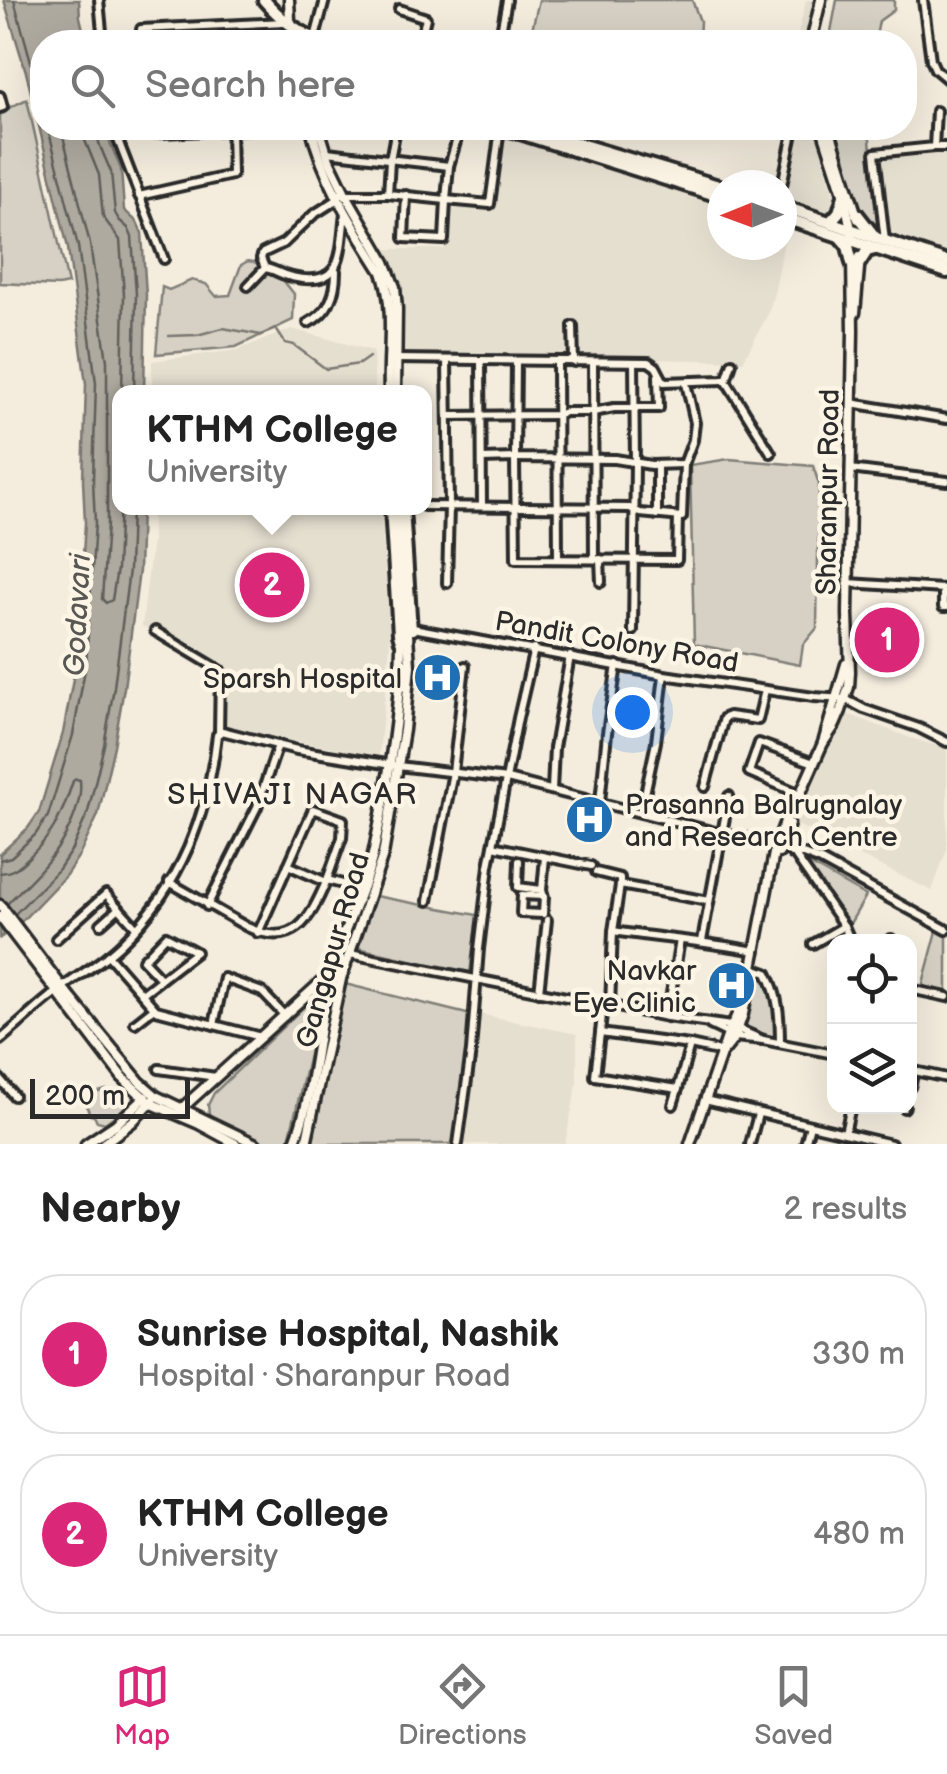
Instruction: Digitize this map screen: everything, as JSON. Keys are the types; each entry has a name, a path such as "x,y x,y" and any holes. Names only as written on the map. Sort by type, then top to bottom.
{"highway":[{"path":"264,0 285,12"},
{"path":"540,140 707,192"},
{"path":"567,140 707,182"},
{"path":"832,227 844,196"},
{"path":"797,212 857,237 947,262"},
{"path":"857,214 879,243 947,272"},
{"path":"797,220 832,227 846,242 856,263 879,243"}],"main road":[{"path":"817,30 823,0"},
{"path":"314,140 339,195 385,262 395,288 397,309 389,385"},
{"path":"322,140 345,212 386,284 395,385"},
{"path":"829,140 857,237"},
{"path":"830,140 857,214 857,237"},
{"name":"Sharanpur Road","path":"840,702 850,672 849,469 857,237"},
{"name":"Gangapur Road","path":"306,1144 341,979 383,855 408,632 398,515"},
{"path":"690,1144 746,996 772,867 787,816 823,743 836,726 840,702"},
{"name":"Gangapur Road","path":"294,1144 314,1070 331,973 374,852 394,765"},
{"path":"0,905 122,1077 150,1097 256,1144"},
{"path":"0,917 23,940"},
{"path":"179,1110 331,973"},
{"path":"86,1144 100,1142 132,1122 150,1097"},
{"path":"179,1110 229,1143"}],"street":[{"path":"99,0 102,30"},
{"path":"314,30 324,0"},
{"path":"502,30 508,0"},
{"path":"924,0 931,60 934,70 947,79"},
{"path":"399,9 426,18 423,30"},
{"path":"141,30 285,12"},
{"path":"0,96 0,108"},
{"path":"934,147 936,112"},
{"path":"118,140 164,259"},
{"path":"139,196 232,175 232,140"},
{"path":"388,194 394,140"},
{"path":"406,195 404,238 444,240 450,166 457,140"},
{"path":"265,268 263,253 284,243 339,195 406,195 490,204 500,140"},
{"path":"785,170 791,140"},
{"path":"879,243 875,152 947,147"},
{"path":"326,152 450,166"},
{"path":"308,322 319,318 332,301 345,212"},
{"path":"248,286 265,268 282,275 312,278 326,277 336,268"},
{"path":"573,326 574,362"},
{"path":"392,359 649,362 664,382 725,379"},
{"path":"447,360 447,583"},
{"path":"481,361 482,506"},
{"path":"516,361 516,559 678,560 678,517"},
{"path":"557,362 558,559"},
{"path":"593,362 594,508 601,582"},
{"path":"633,631 634,362"},
{"path":"725,379 732,363"},
{"path":"448,416 558,416 614,408 659,408 658,369"},
{"path":"725,379 771,454"},
{"path":"432,506 630,508 682,517 684,464 694,440 686,383"},
{"path":"852,403 947,418"},
{"path":"482,459 594,458 684,464"},
{"path":"657,465 657,515"},
{"path":"849,469 947,481"},
{"path":"397,515 396,634 405,647"},
{"path":"848,584 945,590 943,607 947,607"},
{"path":"0,1040 59,989 108,955 136,927 169,882 200,822 219,732 220,670 155,632"},
{"name":"Pandit Colony Road","path":"408,632 840,702 920,728 947,742"},
{"path":"458,1144 483,916 534,650"},
{"path":"552,790 554,748 570,656"},
{"path":"428,900 454,772 465,666"},
{"path":"600,802 617,666"},
{"path":"641,813 656,742 664,674"},
{"path":"705,787 724,718 758,720 765,690"},
{"path":"219,732 394,765 508,779 754,840 809,856 947,930"},
{"path":"798,797 748,772 759,742 814,763"},
{"path":"207,906 256,807 278,745"},
{"path":"702,941 729,796"},
{"path":"169,882 258,932 291,934 300,926 326,881 342,838 343,820 313,810 258,932"},
{"path":"494,846 620,878 610,1006"},
{"path":"794,854 848,934"},
{"path":"540,858 520,859 518,887 542,893"},
{"path":"540,858 542,893 543,914 521,913 522,895 542,893"},
{"path":"288,864 326,881 362,889"},
{"path":"620,885 710,902"},
{"path":"56,939 106,894 136,927"},
{"path":"101,924 119,908"},
{"path":"539,992 547,920"},
{"path":"813,944 844,926"},
{"path":"614,931 756,951"},
{"path":"142,994 196,952 166,936 143,960 161,979"},
{"path":"668,1017 680,940"},
{"path":"350,954 710,1024 762,1040 827,1053"},
{"path":"108,955 154,1008 261,1037"},
{"path":"752,968 767,973 774,987 779,1005 780,1043"},
{"path":"214,1025 224,978 262,992 285,1016"},
{"path":"917,991 947,997"},
{"path":"135,1024 154,1008"},
{"path":"602,1015 595,1076 678,1089"},
{"path":"600,1033 723,1052"},
{"path":"673,1105 690,1045"},
{"path":"159,1068 216,1077"},
{"path":"917,1071 947,1078"},
{"path":"0,1079 14,1096"},
{"path":"704,1100 890,1144"},
{"path":"750,1144 758,1114"},
{"path":"845,1132 849,1114"},
{"path":"805,1144 810,1125"}],"shaded area":[{"path":"539,0 692,0 700,21 700,30 532,30"},
{"path":"806,0 816,0 808,30 799,30"},
{"path":"837,0 894,0 894,10 879,21 877,30 831,30"},
{"path":"27,99 30,140 36,140 68,284 0,283 0,112"},
{"path":"501,140 519,140 707,196 707,260 781,260 768,314 743,361 404,354 403,298 382,249 444,249 448,205 486,211"},
{"path":"794,140 818,140 836,203 836,212 828,215 797,207 797,170 788,170"},
{"path":"837,140 870,140 877,222 873,225 866,221"},
{"path":"879,153 947,153 947,256 888,237"},
{"path":"248,261 282,272 294,294 293,320 236,347 156,354 162,287 169,290 192,280 206,284 216,296 230,295 241,265"},
{"path":"292,329 373,351 375,385 152,385 152,361 237,350"},
{"path":"729,459 813,466 819,484 817,628 803,645 800,665 694,644 690,465"},
{"path":"152,515 381,515 390,645 379,755 225,725 221,667 142,626"},
{"path":"845,713 947,749 947,849 932,891 793,823"},
{"path":"802,860 866,896 848,927 827,893"},
{"path":"375,896 477,915 470,974 354,947"},
{"path":"937,931 947,936 947,993 922,987"},
{"path":"755,971 765,974 771,989 776,1038 743,1027"},
{"path":"345,984 471,1015 455,1144 310,1144"},
{"path":"311,1000 319,1002 320,1008 288,1144 260,1144 220,1124 209,1114 208,1105 214,1093"},
{"path":"479,1014 577,1034 577,1084 565,1144 462,1144"},
{"path":"106,1090 110,1096 120,1094 129,1105 105,1123 90,1115 86,1104 94,1093"}],"water":[{"path":"4,0 79,0 83,30 30,30 30,89"},
{"path":"42,140 109,140 121,169 124,210 142,233 146,295 144,385 112,385 112,515 141,515 139,571 124,688 98,815 80,854 66,875 0,938 0,854 39,812 63,733 76,663 85,523 86,384 68,248"}],"waterway":[{"path":"169,336 197,335 223,328 261,335 276,329 285,343 294,345 326,369 359,364 369,357"}],"place":[{"name":"KTHM College","path":"272,585"},
{"name":"Sunrise Hospital, Nashik","path":"887,640"},
{"name":"Sparsh Hospital","path":"437,678"},
{"name":"Prasanna Balrugnalay and Research Centre","path":"590,820"},
{"name":"Navkar Eye Clinic","path":"731,986"}],"district":[{"name":"SHIVAJI NAGAR","path":"293,794"}],"water label":[{"name":"Godavari","path":"77,615"}]}
